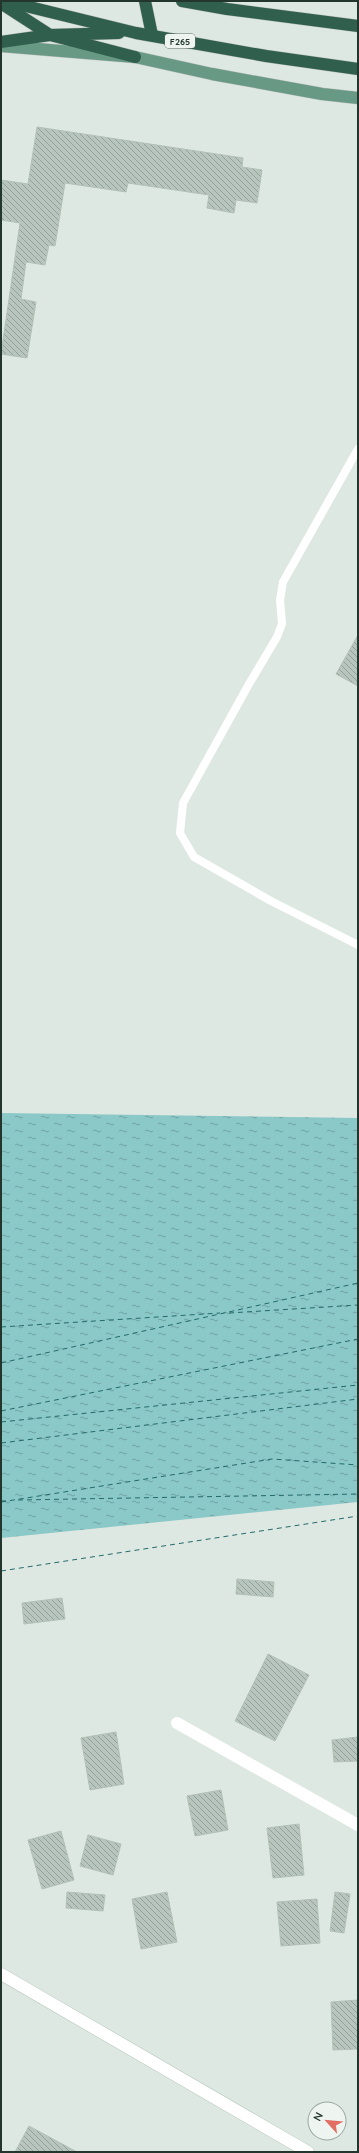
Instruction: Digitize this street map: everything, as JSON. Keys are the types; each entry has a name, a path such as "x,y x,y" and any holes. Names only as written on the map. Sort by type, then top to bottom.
{"highway":[{"name":"F265","path":"4,1 136,33 266,56 358,69"},
{"path":"145,1 152,36"},
{"path":"182,1 227,9 358,26"},
{"path":"200,1 227,9"},
{"path":"1,3 50,35 135,57"},
{"path":"1,42 50,35 136,33"}],"main road":[{"path":"1,46 135,57 212,74 322,94 358,98"},
{"path":"177,1722 358,1825"},
{"path":"1,1974 308,2152"}],"lane":[{"path":"358,449 283,582 280,600 282,624 277,637 249,684 184,803 180,833 194,857 271,901 358,945"}],"water":[{"path":"1,1113 358,1118 358,1502 1,1538"}],"building":[{"path":"37,127 243,158 242,167 262,170 257,203 236,200 234,213 207,208 209,195 128,183 126,192 65,183 55,246 49,245 45,265 26,262 21,299 36,302 27,358 1,354 20,223 1,220 1,180 28,184"},
{"path":"358,635 358,686 336,674"},
{"path":"237,1579 274,1582 273,1597 236,1594"},
{"path":"62,1598 65,1619 24,1624 22,1603"},
{"path":"268,1654 309,1675 275,1741 235,1721"},
{"path":"116,1732 124,1784 90,1790 81,1738"},
{"path":"358,1737 358,1761 334,1762 332,1740"},
{"path":"221,1790 228,1830 195,1836 187,1796"},
{"path":"299,1824 304,1875 273,1878 267,1828"},
{"path":"61,1831 74,1880 42,1889 28,1840"},
{"path":"88,1835 121,1844 113,1875 80,1866"},
{"path":"67,1892 105,1895 103,1911 66,1908"},
{"path":"167,1892 177,1942 141,1949 132,1899"},
{"path":"335,1892 350,1894 344,1933 330,1931"},
{"path":"317,1899 320,1943 281,1946 277,1902"},
{"path":"358,2000 358,2049 333,2050 331,2002"},
{"path":"29,2126 77,2152 15,2152"}],"ferry route":[{"path":"1,1363 358,1283"},
{"path":"229,1313 358,1305"},
{"path":"1,1327 220,1313"},
{"path":"1,1411 358,1339"},
{"path":"1,1422 358,1385"},
{"path":"1,1443 358,1399"},
{"path":"1,1502 272,1459 358,1465"},
{"path":"18,1500 358,1494"},
{"path":"1,1501 8,1501"},
{"path":"1,1571 358,1516"}]}
